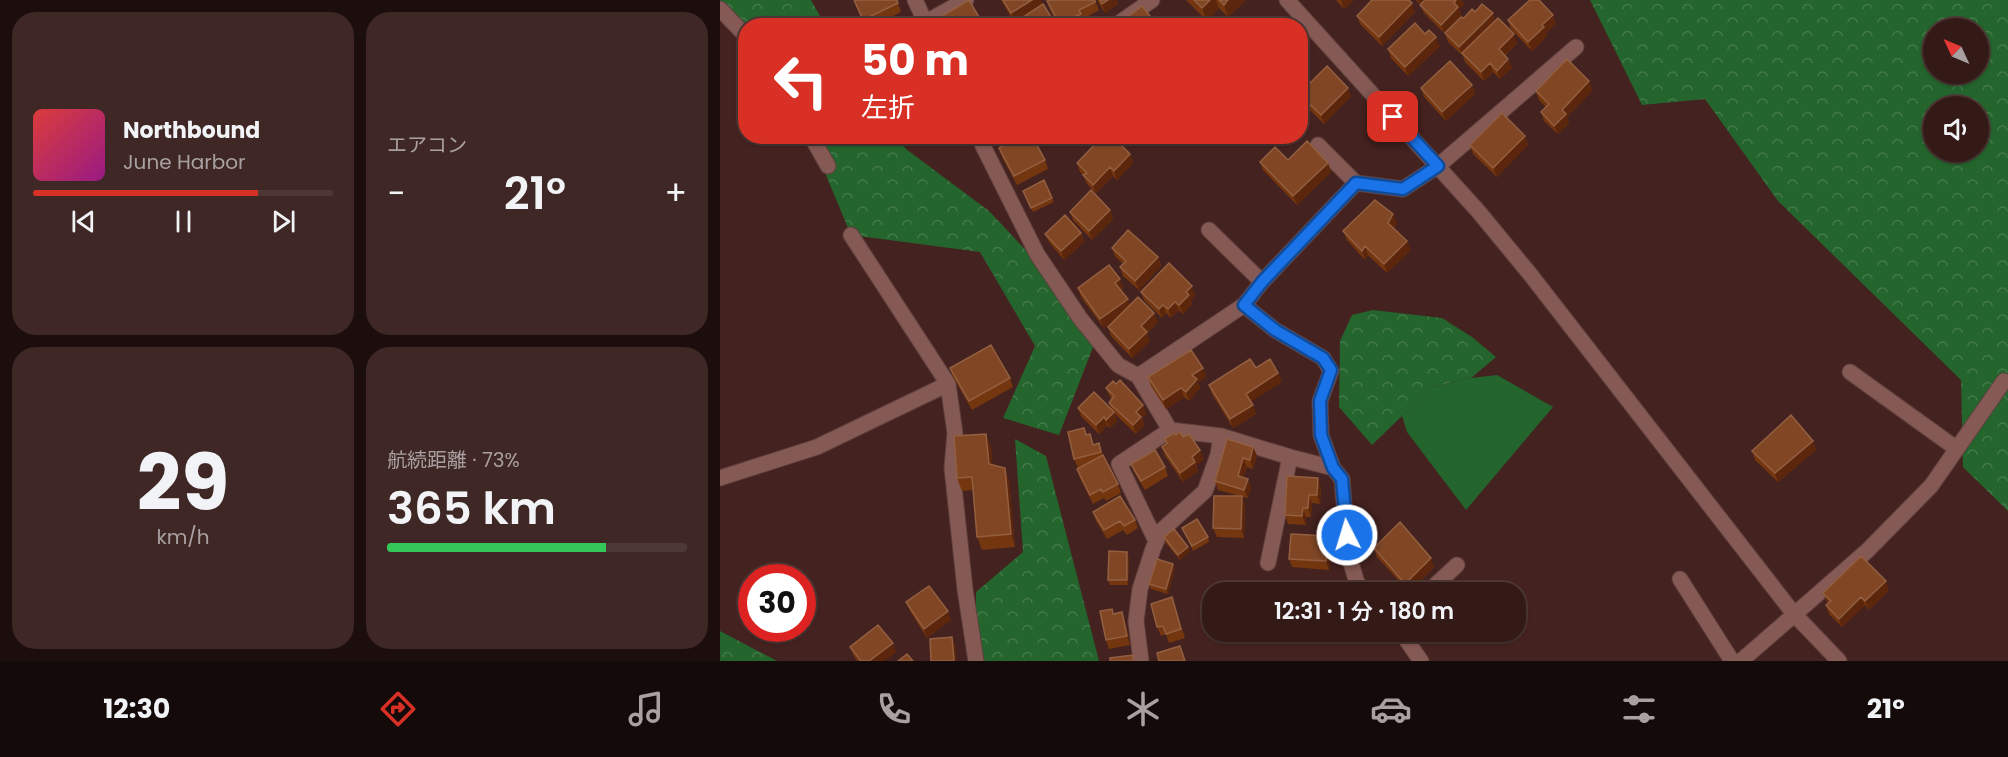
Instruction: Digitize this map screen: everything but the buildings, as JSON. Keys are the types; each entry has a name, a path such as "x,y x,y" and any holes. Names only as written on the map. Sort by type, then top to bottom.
{"street":[{"path":"915,0 923,18"},
{"path":"936,18 966,0"},
{"path":"1126,18 1152,0"},
{"path":"1287,0 1303,18"},
{"path":"720,9 738,28"},
{"path":"1308,23 1478,211 1530,274 1794,614 1839,661"},
{"path":"1318,145 1356,183 1403,189 1438,166 1576,47"},
{"path":"816,144 828,166"},
{"path":"982,144 1036,254 1080,318 1118,366 1138,376 1170,430"},
{"path":"1138,376 1244,305 1262,282 1356,183"},
{"path":"1209,230 1262,282"},
{"path":"851,235 948,384 955,433 952,468 965,590 976,661"},
{"path":"1244,305 1275,330 1323,358 1331,370 1320,401 1321,435 1333,468 1342,479 1348,553 1357,582"},
{"path":"1850,372 1958,449"},
{"path":"1741,661 1875,543 1931,486 2004,381"},
{"path":"720,478 817,447 948,384"},
{"path":"1156,541 1119,464 1170,430 1221,436 1333,468"},
{"path":"1141,661 1136,621 1140,589 1156,541 1161,531 1205,491 1218,455 1221,436"},
{"path":"1268,563 1290,457"},
{"path":"1439,582 1457,565"},
{"path":"1680,579 1732,661"},
{"path":"1408,642 1420,661"}],"green space":[{"path":"720,0 811,0 821,18 738,18 738,21 720,10"},
{"path":"1590,0 2008,0 2008,511 1963,467 1961,380 1778,201 1705,99 1642,105"},
{"path":"813,144 902,144 989,211 1100,329 1059,435 1003,418 1035,346 980,252 851,235"},
{"path":"1373,310 1442,318 1472,337 1496,357 1471,378 1432,387 1372,445 1339,407 1340,341 1352,315"},
{"path":"1497,375 1553,407 1466,510 1407,432 1402,416 1432,387"},
{"path":"1015,439 1046,456 1099,661 976,661 976,592 1023,552"},
{"path":"720,631 777,661 720,661"}],"route":[{"path":"1347,535 1342,479 1333,468 1321,435 1320,401 1331,370 1323,358 1275,330 1244,305 1262,282 1356,183 1403,189 1438,166 1393,117"}]}
